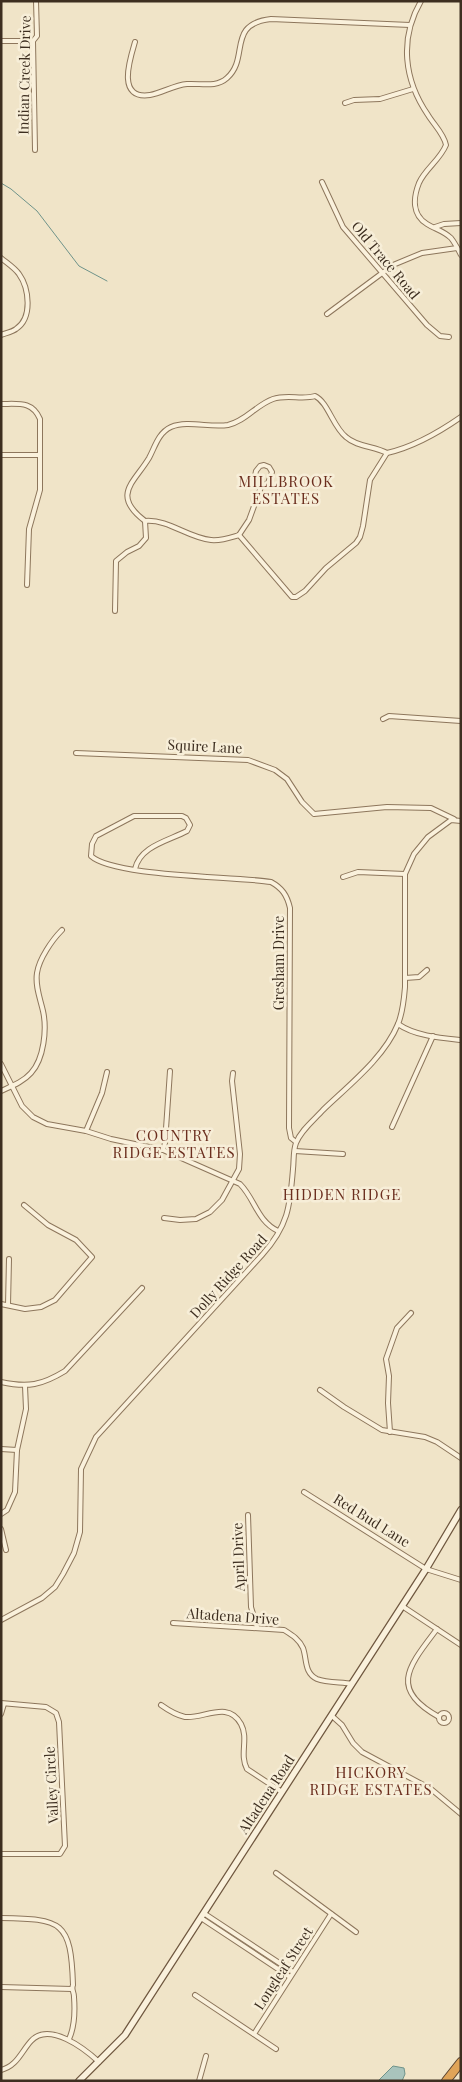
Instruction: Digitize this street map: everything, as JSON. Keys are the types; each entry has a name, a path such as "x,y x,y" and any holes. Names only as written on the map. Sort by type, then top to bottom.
{"highway":[{"path":"446,2081 461,2062"}],"street":[{"name":"Indian Creek Drive","path":"35,150 33,41 37,36 36,1"},
{"path":"421,1 410,25 406,56 413,89 446,145 419,182 414,203 417,214 426,224 435,227 451,238 461,255"},
{"path":"135,42 126,77 129,85 135,92 143,95 152,95 168,88 187,84 213,85 226,80 235,68 244,34 251,24 260,21 272,19 410,25"},
{"path":"1,41 33,41"},
{"path":"345,103 354,100 384,99 413,89"},
{"name":"Old Trace Road","path":"322,182 343,227 426,325 440,336 449,337"},
{"path":"435,227 444,224 461,223"},
{"path":"327,314 393,265 411,255 457,248"},
{"path":"1,258 18,272 24,281 27,292 27,311 16,330 1,335"},
{"path":"261,488 254,481 254,476 260,466 264,465 269,467 272,472 268,483 261,488 249,520 239,535 224,540 210,540 158,521 146,521 132,508 128,497 130,484 149,459 158,439 166,430 179,425 225,425 242,420 264,403 274,398 315,396 320,399 335,426 346,438 357,444 377,448 387,453 403,449 438,433 461,417"},
{"path":"1,404 31,406 37,412 40,419 38,495 29,529 27,585"},
{"path":"239,535 292,597 296,597 306,591 326,568 356,543 363,526 370,480 387,453"},
{"path":"1,454 40,455"},
{"path":"115,611 116,562 127,552 143,543 146,538 146,521"},
{"path":"383,719 389,716 461,720"},
{"name":"Squire Lane","path":"76,753 248,760 275,770 287,779 302,802 314,814 387,807 431,808 458,821"},
{"name":"Gresham Drive","path":"135,869 137,862 144,852 187,831 190,825 186,818 182,816 134,816 96,836 92,844 92,856 96,860 107,864 135,869 178,875 260,881 277,886 286,896 290,908 289,1128 292,1138 296,1142"},
{"path":"296,1142 309,1125 378,1055 398,1024 404,1005 405,874 414,854 428,837 450,820 458,821"},
{"path":"343,878 358,872 405,874"},
{"path":"1,1091 24,1080 31,1073 42,1050 44,1019 37,988 37,972 41,961 62,930"},
{"path":"405,978 419,977 427,970"},
{"path":"398,1024 404,1028 433,1036 461,1040"},
{"path":"392,1127 433,1036"},
{"path":"1,1064 22,1106 33,1117 47,1124 86,1131 111,1139 163,1150 240,1184 245,1189 262,1219 278,1231"},
{"path":"163,1150 170,1071"},
{"path":"86,1131 102,1093 107,1072"},
{"path":"164,1218 196,1219 210,1212 222,1200 239,1169 240,1154 232,1081 233,1073"},
{"name":"Dolly Ridge Road","path":"1,1620 42,1598 54,1587 74,1553 80,1532 81,1469 96,1437 275,1240 278,1231 283,1227 289,1210 296,1142"},
{"path":"295,1151 344,1154"},
{"path":"1,1304 25,1309 41,1307 55,1300 92,1257 76,1240 48,1225 24,1205"},
{"path":"8,1305 9,1259"},
{"path":"1,1382 25,1386 52,1378 65,1371 142,1288"},
{"path":"390,1432 389,1376 386,1359 397,1328 411,1313"},
{"path":"1,1514 7,1510 14,1498 18,1450 26,1409 25,1386"},
{"path":"320,1390 372,1425 390,1432 425,1437 437,1442 461,1458"},
{"path":"1,1449 18,1450"},
{"name":"Red Bud Lane","path":"304,1492 426,1569 461,1580"},
{"name":"Altadena Road","path":"79,2081 125,2035 332,1716 426,1569 461,1510"},
{"name":"April Drive","path":"248,1515 251,1606 258,1627"},
{"path":"1,1529 6,1550"},
{"path":"402,1606 461,1645"},
{"name":"Altadena Drive","path":"173,1624 258,1627 284,1630 297,1638 303,1649 307,1668 318,1679 352,1684"},
{"path":"436,1629 414,1661 409,1672 408,1691 422,1707 439,1716"},
{"path":"1,1714 3,1704"},
{"name":"Valley Circle","path":"1,1854 60,1854 65,1846 59,1722 56,1714 46,1707 3,1704"},
{"path":"160,1705 175,1714 186,1717 222,1711 234,1716 241,1723 244,1732 245,1743 242,1752 247,1769 282,1792"},
{"path":"332,1716 342,1725 353,1743 362,1752 431,1789 461,1814"},
{"path":"276,1873 356,1932"},
{"name":"Longleaf Street","path":"254,2034 331,1914"},
{"path":"203,1916 248,1942 290,1977"},
{"path":"203,1916 225,1934 244,1946 293,1972"},
{"path":"1,1918 45,1920 64,1932 72,1954 72,1989 74,1994 74,2019 69,2039"},
{"path":"225,1934 228,1929"},
{"path":"244,1946 248,1942"},
{"path":"1,1987 72,1989"},
{"path":"195,1996 276,2049"},
{"path":"1,2070 13,2065 35,2037 52,2036 69,2039 86,2050 99,2062"},
{"path":"199,2081 206,2056"}],"water":[{"path":"393,2066 404,2068 405,2074 402,2081 378,2081"}],"waterway":[{"path":"1,183 37,211 79,266 107,281"}],"district":[{"name":"MILLBROOK ESTATES","path":"286,490"},
{"name":"COUNTRY RIDGE ESTATES","path":"174,1144"},
{"name":"HIDDEN RIDGE","path":"342,1194"},
{"name":"HICKORY RIDGE ESTATES","path":"371,1780"}]}
